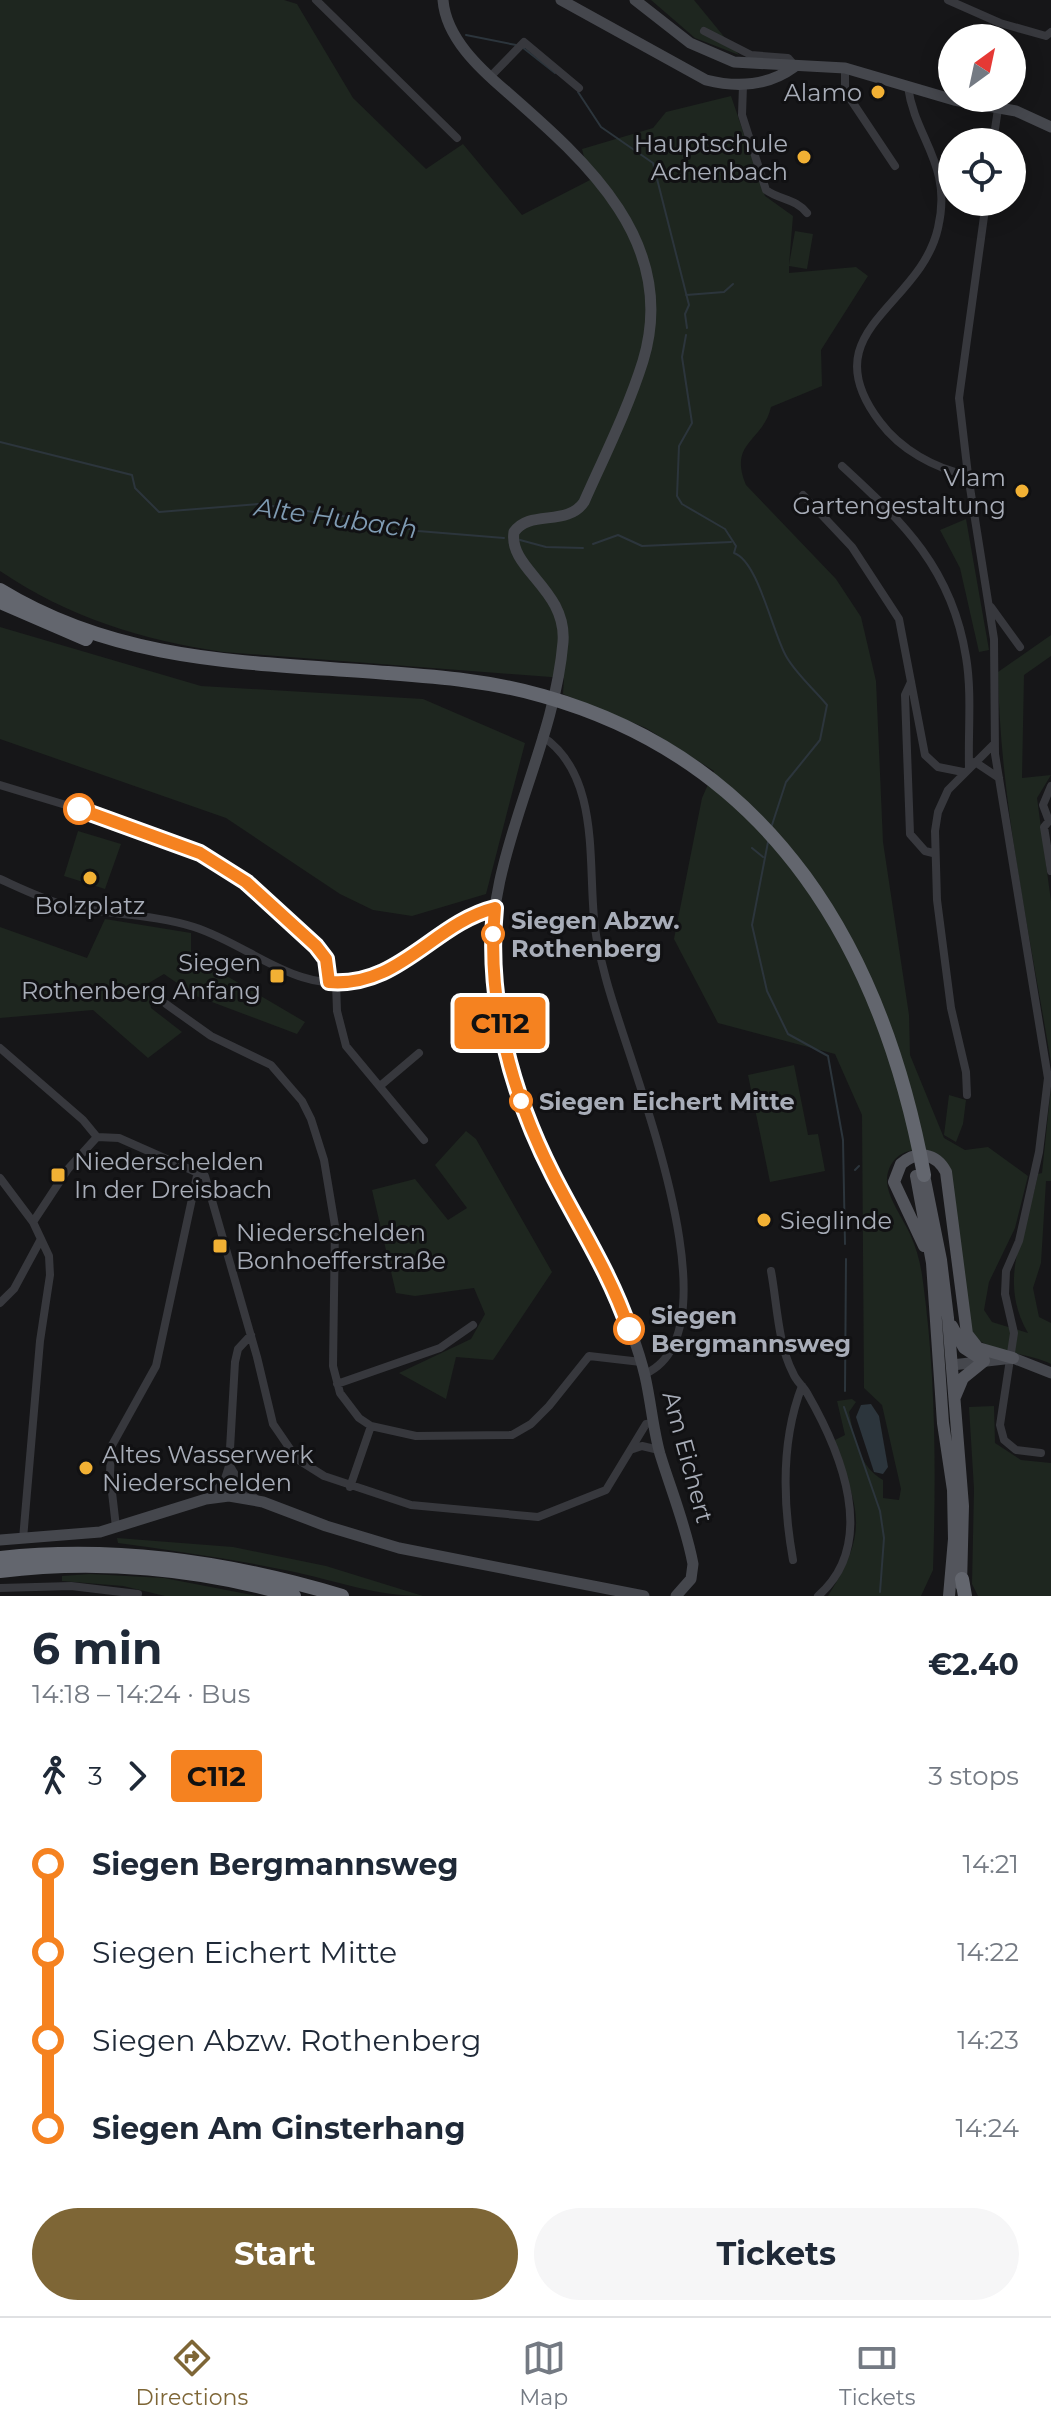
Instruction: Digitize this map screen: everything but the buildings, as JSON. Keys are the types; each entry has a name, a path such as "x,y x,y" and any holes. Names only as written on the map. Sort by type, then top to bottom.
{"highway":[{"path":"0,582 79,626"},
{"path":"0,590 38,611 139,647 202,659 492,689 560,710 648,748 726,802 777,852 822,914 864,995 891,1072 920,1176"},
{"path":"0,602 77,636 174,662 265,674 492,689"},
{"path":"0,1558 72,1553 162,1557 242,1569 342,1596"},
{"path":"0,1571 73,1566 161,1570 238,1582 294,1596"},
{"path":"962,1579 965,1596"}],"main road":[{"path":"932,1263 894,1182 901,1164 919,1155 932,1157 946,1172 967,1334 978,1348 1013,1358"},
{"path":"920,1176 945,1365 954,1404 963,1506 959,1596"},
{"path":"920,1176 941,1260 948,1318 943,1423 953,1490 949,1596"},
{"path":"948,1318 964,1348 984,1361 963,1378 954,1404"}],"street":[{"path":"316,0 457,138"},
{"path":"443,0 448,23 457,38 490,77 524,42 579,88"},
{"path":"561,0 694,75 719,84 743,85 777,79 795,66"},
{"path":"635,0 707,53 746,65 845,68 938,94"},
{"path":"948,0 1000,23 1046,36 1051,32"},
{"path":"704,31 751,55 788,58 795,66"},
{"path":"845,68 845,91 895,166"},
{"name":"Am Eichert","path":"490,77 546,126 620,206 632,228 648,280 649,330 644,360 580,507 571,514 519,524 512,542 519,557 563,615 558,685 504,852 495,908 493,982 522,1107 551,1171 607,1272 643,1368 659,1450 693,1564 691,1579 682,1595"},
{"path":"743,85 742,115 766,190 775,197 799,203 807,213"},
{"path":"908,87 937,164 938,230 926,257 903,291 863,336 855,367 865,399 887,432 935,465 968,475"},
{"path":"1014,112 1031,115 1051,127"},
{"path":"984,216 959,398 994,639 994,744 1048,1078 1039,1152 1019,1241 1006,1271 1005,1294 1014,1333 1000,1425 1004,1440 1016,1450 1041,1453"},
{"path":"842,466 915,538 946,587 966,657 969,767"},
{"path":"803,495 852,547 899,619 925,755 938,767 969,767 999,778"},
{"path":"990,606 1020,647"},
{"path":"912,681 905,695 910,834 925,851 933,853"},
{"path":"166,1004 211,1036 271,1065 302,1101 311,1119 324,1160 335,1226 333,1366 345,1403 371,1426 416,1436 512,1435 531,1424 549,1406 589,1356 643,1368 667,1360 682,1326 685,1278 681,1253 665,1176 602,964 581,790 568,762 554,744 542,736"},
{"path":"967,1095 966,1072 951,1008 933,853 938,812 948,790 994,744"},
{"path":"0,785 168,838 224,867 316,946 326,959 346,1046 424,1140"},
{"path":"1051,786 1043,805 1049,821 1044,827 1051,871"},
{"path":"0,879 67,905 194,927 279,971 333,982 362,980 395,968 473,913 495,908"},
{"path":"0,1048 83,1120 97,1137 119,1138 205,1176 251,1335 269,1414 289,1451 306,1466 350,1487 411,1505 538,1517 601,1493 633,1449 646,1424 654,1423"},
{"path":"380,1086 419,1053"},
{"path":"33,1222 68,1169 97,1137"},
{"path":"116,1527 110,1475 111,1447 156,1366 198,1171"},
{"path":"0,1178 33,1222 49,1256 50,1275 40,1341 23,1539"},
{"path":"0,1303 14,1289 41,1239"},
{"path":"771,1271 792,1373 802,1386 834,1453 853,1521 844,1561 818,1596"},
{"path":"337,1384 440,1348 473,1325"},
{"path":"206,1499 224,1482 229,1466 235,1362 238,1349 251,1335"},
{"path":"945,1365 1013,1358 1051,1373"},
{"path":"793,1560 786,1492 787,1447 802,1386"},
{"path":"350,1487 371,1426"},
{"path":"633,1449 642,1446 659,1450"},
{"path":"229,1466 237,1480 263,1502"},
{"path":"229,1496 237,1480"},
{"path":"224,1482 229,1496"},
{"path":"0,1540 85,1534 206,1499 229,1496 263,1502 326,1526 399,1548 644,1596"},
{"path":"0,1588 71,1586 138,1594"}],"shaded area":[{"path":"0,0 284,0 297,4 353,98 426,169 463,144 522,215 590,180 582,149 653,128 666,112 731,96 765,196 793,216 789,265 795,231 813,234 807,269 789,266 789,273 856,267 868,276 821,350 822,386 771,407 767,419 744,451 742,471 746,485 836,579 861,617 876,681 883,842 909,1015 910,1055 944,1138 965,1150 988,1147 1028,1176 1015,1228 989,1282 984,1310 992,1322 1028,1333 1019,1313 1014,1274 1038,1174 1042,1173 1051,1087 1051,1181 1046,1181 1041,1263 1033,1288 1039,1317 1051,1323 1051,1364 989,1346 972,1334 938,1154 921,1150 905,1152 893,1161 889,1169 889,1193 920,1263 933,1390 933,1570 921,1596 828,1596 850,1554 856,1520 849,1485 833,1441 845,1435 837,1401 852,1399 856,1402 849,1412 856,1441 868,1467 883,1480 883,1498 899,1500 901,1489 882,1405 864,1388 862,1115 835,1054 718,1023 674,939 702,798 714,771 646,728 563,694 564,678 223,652 193,647 135,633 79,614 0,571"},
{"path":"651,0 694,0 739,55 695,38"},
{"path":"966,519 989,650 979,652 960,568 940,530"},
{"path":"0,627 201,686 423,699 525,743 486,894 412,916 373,910 340,894 226,818 0,739"},
{"path":"1051,635 1051,656 1024,675 1022,778 1051,775 1037,798 1051,901 1051,1063 1010,819 998,672"},
{"path":"78,831 121,844 105,889 64,876"},
{"path":"105,919 191,933 191,955 305,1022 297,1034 196,996 164,974 147,984 151,1008 182,1032 148,1058 93,1010 0,1018 0,927 87,958"},
{"path":"794,1065 808,1135 818,1134 825,1171 770,1182 748,1075"},
{"path":"949,1095 966,1100 963,1124 956,1142 944,1135"},
{"path":"466,1131 476,1139 552,1272 493,1360 456,1357 446,1399 399,1373 471,1339 485,1314 474,1288 415,1296 396,1293 372,1190 415,1179 448,1220 467,1208 435,1165"},
{"path":"871,1404 879,1416 888,1467 883,1474 874,1472 856,1417 861,1405"},
{"path":"994,1406 995,1443 1021,1460 1051,1463 1051,1596 978,1596 972,1584 974,1489 969,1407"},
{"path":"117,1538 233,1547 326,1566 423,1596 372,1591 268,1567 118,1543"},
{"path":"90,1574 164,1578 257,1596 165,1596 123,1586 62,1581 62,1576"}],"waterway":[{"path":"466,35 516,45"},
{"path":"522,47 555,73"},
{"path":"578,92 601,127 653,163 689,305 685,314 687,328"},
{"path":"686,295 724,292 733,284"},
{"path":"686,335 682,357 692,423 679,446 677,496 682,504 725,529 736,546 734,553 743,559 757,583 786,656 827,705 820,740 786,782 771,828"},
{"name":"Alte Hubach","path":"0,442 132,475 135,488 159,512 258,504 384,522 418,531 504,538"},
{"path":"593,544 618,535 642,546 731,542"},
{"path":"520,540 546,547 583,548"},
{"path":"768,842 752,925 767,991 788,1034 828,1056 843,1140 845,1244"},
{"path":"752,848 763,857"},
{"path":"855,1170 859,1166"},
{"path":"845,1391 846,1259"},
{"path":"844,1407 880,1511 884,1538 880,1592"}],"bus line":[{"name":"C112","path":"79,809 168,838 200,853 246,882 316,946 326,959 329,982 362,980 395,968 473,913 495,908 493,982 522,1107 551,1171 607,1272 629,1329"}],"place":[{"name":"Alamo","path":"878,92"},
{"name":"Hauptschule Achenbach","path":"804,157"},
{"name":"Vlam Gartengestaltung","path":"1022,491"},
{"name":"Bolzplatz","path":"90,878"},
{"name":"Siegen Abzw. Rothenberg","path":"493,934"},
{"name":"Siegen Rothenberg Anfang","path":"277,976"},
{"name":"Siegen Eichert Mitte","path":"521,1101"},
{"name":"Niederschelden In der Dreisbach","path":"58,1175"},
{"name":"Sieglinde","path":"764,1220"},
{"name":"Niederschelden Bonhoefferstraße","path":"220,1246"},
{"name":"Siegen Bergmannsweg","path":"629,1329"},
{"name":"Altes Wasserwerk Niederschelden","path":"86,1468"}]}
